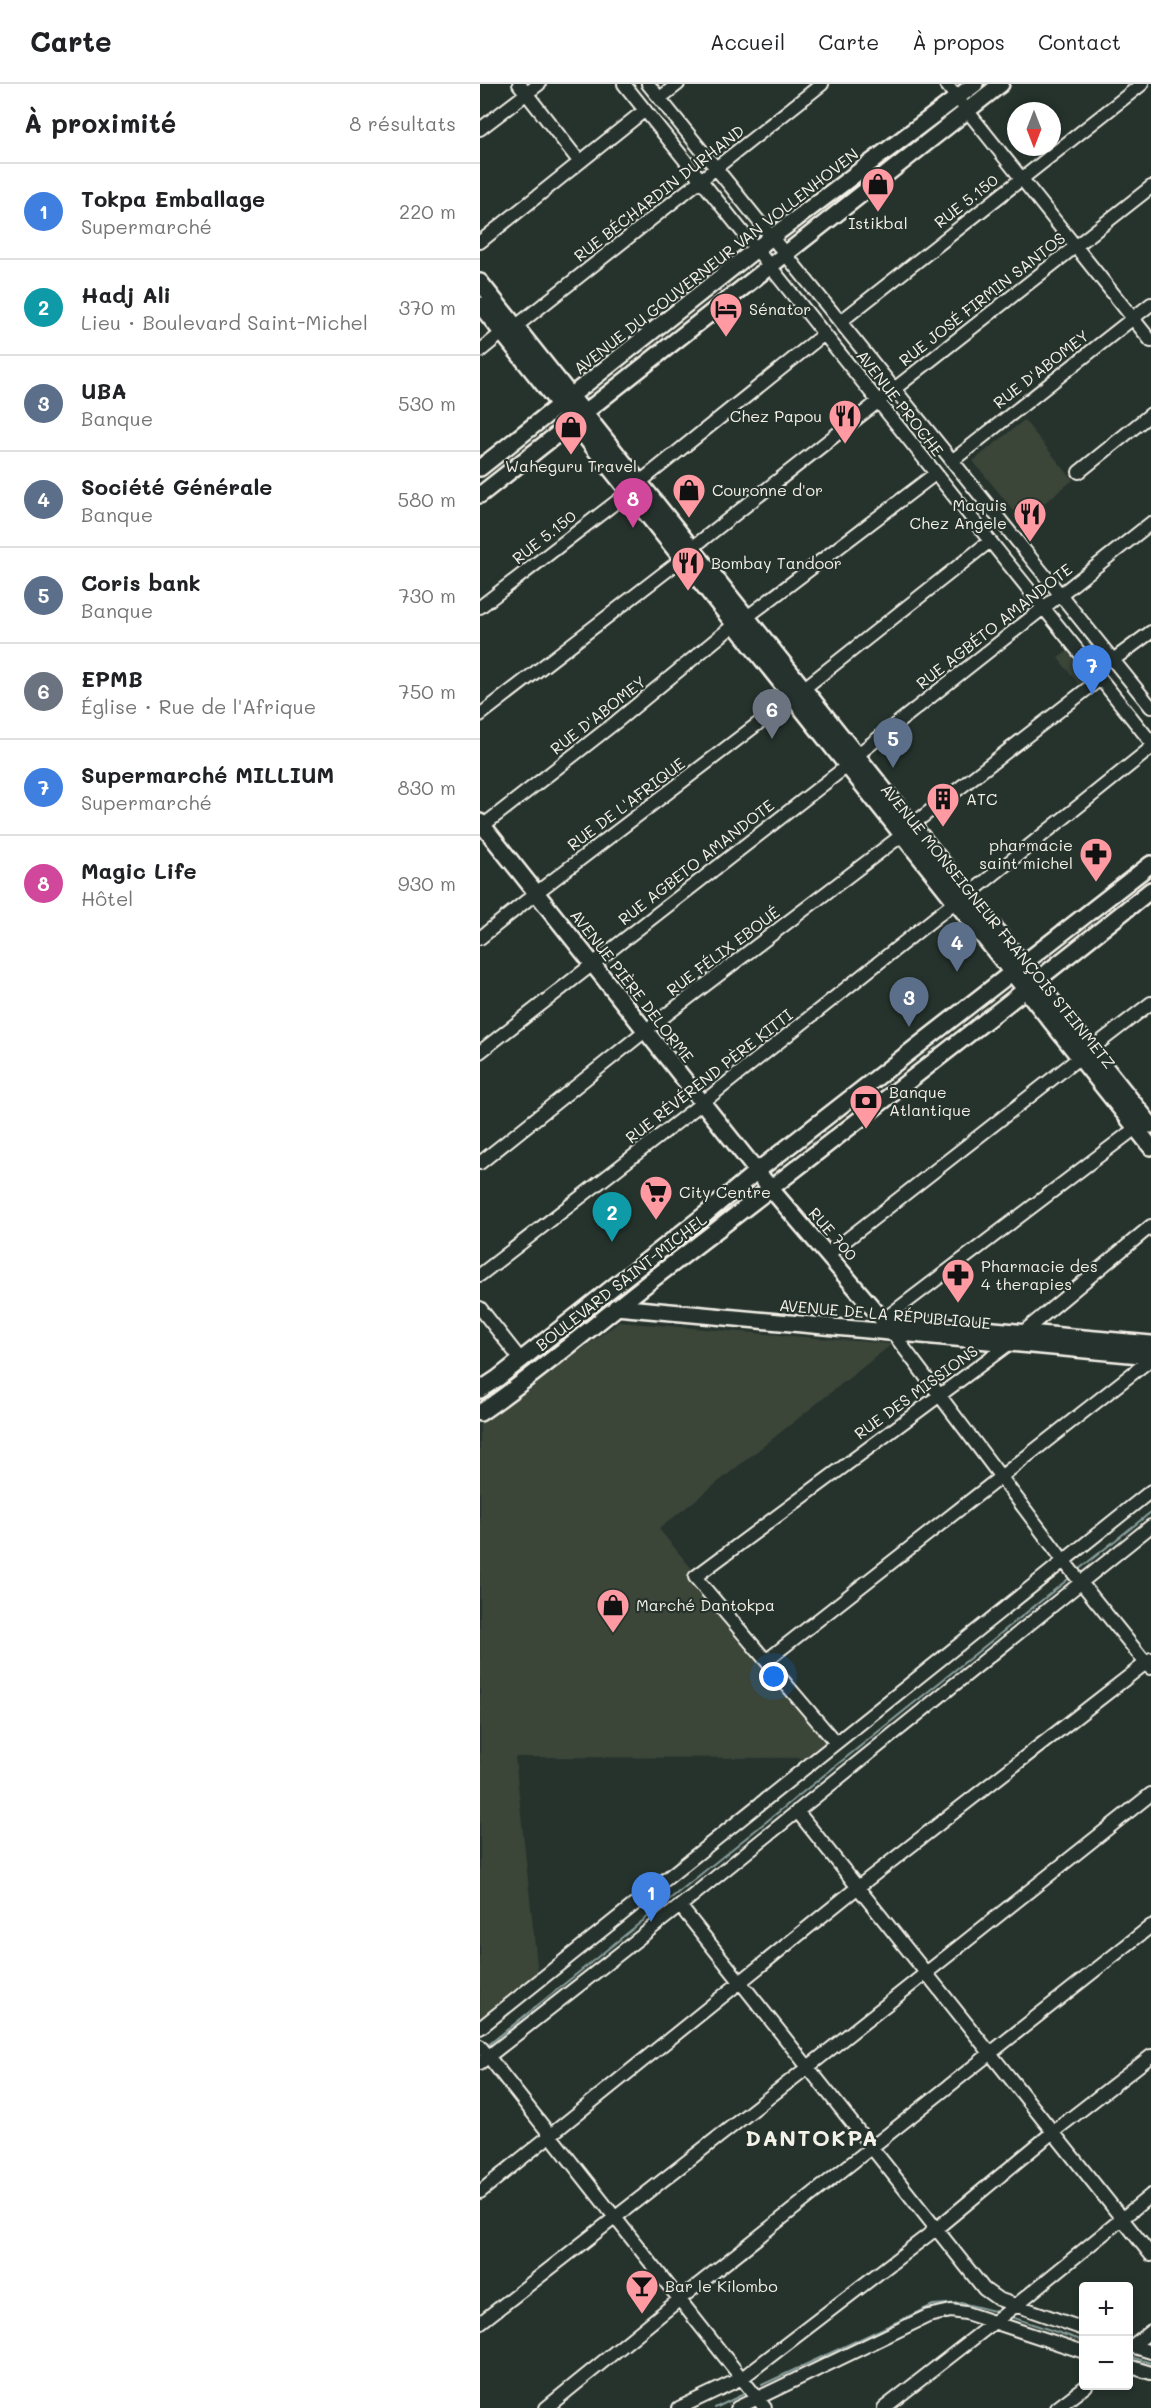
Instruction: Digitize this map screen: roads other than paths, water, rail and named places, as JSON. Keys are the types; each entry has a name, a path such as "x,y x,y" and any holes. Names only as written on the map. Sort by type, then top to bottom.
{"main road":[{"name":"AVENUE DU GOUVERNEUR VAN VOLLENHOVEN","path":"480,468 756,249 975,84"},
{"path":"480,495 1001,84"},
{"name":"AVENUE MONSEIGNEUR FRANÇOIS STEINMETZ","path":"480,282 509,330 1031,986 1085,1053 1146,1122 1151,1147"},
{"name":"AVENUE MONSEIGNEUR FRANÇOIS STEINMETZ","path":"480,305 509,330"},
{"name":"AVENUE PIÈRE DELORME","path":"481,825 757,1171"},
{"name":"BOULEVARD SAINT-MICHEL","path":"480,1390 1151,864"},
{"name":"BOULEVARD SAINT-MICHEL","path":"480,1413 771,1189 1151,890"},
{"name":"RUE 700","path":"757,1171 888,1326"},
{"name":"AVENUE DE LA RÉPUBLIQUE","path":"616,1307 1023,1333 1151,1344"},
{"name":"AVENUE DE LA RÉPUBLIQUE","path":"888,1326 1010,1343 1151,1357"}],"street":[{"path":"480,129 523,89 539,84"},
{"name":"AVENUE PROCHE","path":"624,84 1151,742"},
{"name":"AVENUE PROCHE","path":"648,84 1151,707"},
{"path":"660,98 678,84"},
{"name":"RUE BÉCHARDIN DURHAND","path":"480,351 702,181 822,84"},
{"path":"946,84 1151,341"},
{"name":"RUE 5.150","path":"840,322 1142,84"},
{"path":"523,89 579,161"},
{"path":"480,243 645,110"},
{"name":"RUE JOSÉ FIRMIN SANTOS","path":"480,715 1151,187"},
{"name":"RUE D'ABOMEY","path":"952,461 1151,304"},
{"name":"RUE 5.150","path":"480,607 824,334"},
{"path":"1079,472 1151,414"},
{"name":"RUE D'ABOMEY","path":"481,825 616,722 741,621 935,474"},
{"name":"RUE AGBÉTO AMANDOTE","path":"852,760 1151,524"},
{"name":"RUE DE L'AFRIQUE","path":"480,938 798,693 990,541"},
{"path":"1113,660 1151,632"},
{"name":"RUE FÉLIX EBOUÉ","path":"480,1163 645,1031 1100,679"},
{"name":"RUE RÉVÉREND PÈRE KITTI","path":"480,1275 702,1103 1151,748"},
{"name":"RUE AGBETO AMANDOTE","path":"480,1052 852,760"},
{"path":"827,1255 1151,1003"},
{"path":"480,2192 549,2134 858,1887 1149,1663 1065,1562 888,1326 1146,1122"},
{"name":"RUE DES MISSIONS","path":"767,1660 695,1577 1023,1333 1151,1226"},
{"path":"480,1308 520,1360"},
{"path":"836,1743 767,1660 1151,1357"},
{"path":"480,2028 1151,1491"},
{"path":"484,2060 680,1906 1079,1580 1151,1526"},
{"path":"480,2323 1151,1794"},
{"path":"797,1811 1151,2255"},
{"path":"680,1906 984,2289 1013,2307 1079,2329"},
{"path":"546,2408 1151,1926"},
{"path":"480,2046 484,2060 549,2134 765,2408"},
{"path":"679,2408 742,2378 936,2229 1053,2132 1151,2056"},
{"path":"884,2408 1151,2195"},
{"path":"737,2408 928,2316 958,2312 1079,2351"},
{"path":"1133,2343 1151,2331"},
{"path":"1133,2346 1151,2352"},
{"path":"1133,2368 1151,2373"},
{"path":"1057,2408 1073,2403 1082,2390"}],"waterway":[{"path":"1078,1570 1151,1512"},
{"path":"487,2046 1072,1576"},
{"path":"762,2385 933,2305 961,2303 998,2312"},
{"path":"1011,2317 1079,2339"},
{"path":"1133,2358 1151,2363"},
{"path":"715,2408 746,2393"}],"place":[{"name":"Istikbal","path":"878,213"},
{"name":"Sénator","path":"726,338"},
{"name":"Chez Papou","path":"845,445"},
{"name":"Waheguru Travel","path":"571,456"},
{"name":"Couronne d'or","path":"689,519"},
{"name":"Magic Life","path":"633,528"},
{"name":"Maquis Chez Angele","path":"1030,543"},
{"name":"Bombay Tandoor","path":"688,592"},
{"name":"Supermarché MILLIUM","path":"1092,695"},
{"name":"EPMB","path":"772,739"},
{"name":"Coris bank","path":"893,768"},
{"name":"ATC","path":"943,828"},
{"name":"pharmacie saint michel","path":"1096,883"},
{"name":"Société Générale","path":"957,972"},
{"name":"UBA","path":"909,1027"},
{"name":"Banque Atlantique","path":"866,1130"},
{"name":"City Centre","path":"656,1221"},
{"name":"Hadj Ali","path":"612,1242"},
{"name":"Pharmacie des 4 therapies","path":"958,1304"},
{"name":"Marché Dantokpa","path":"613,1634"},
{"name":"Tokpa Emballage","path":"651,1922"},
{"name":"Bar le Kilombo","path":"642,2315"}],"district":[{"name":"DANTOKPA","path":"812,2138"}]}
